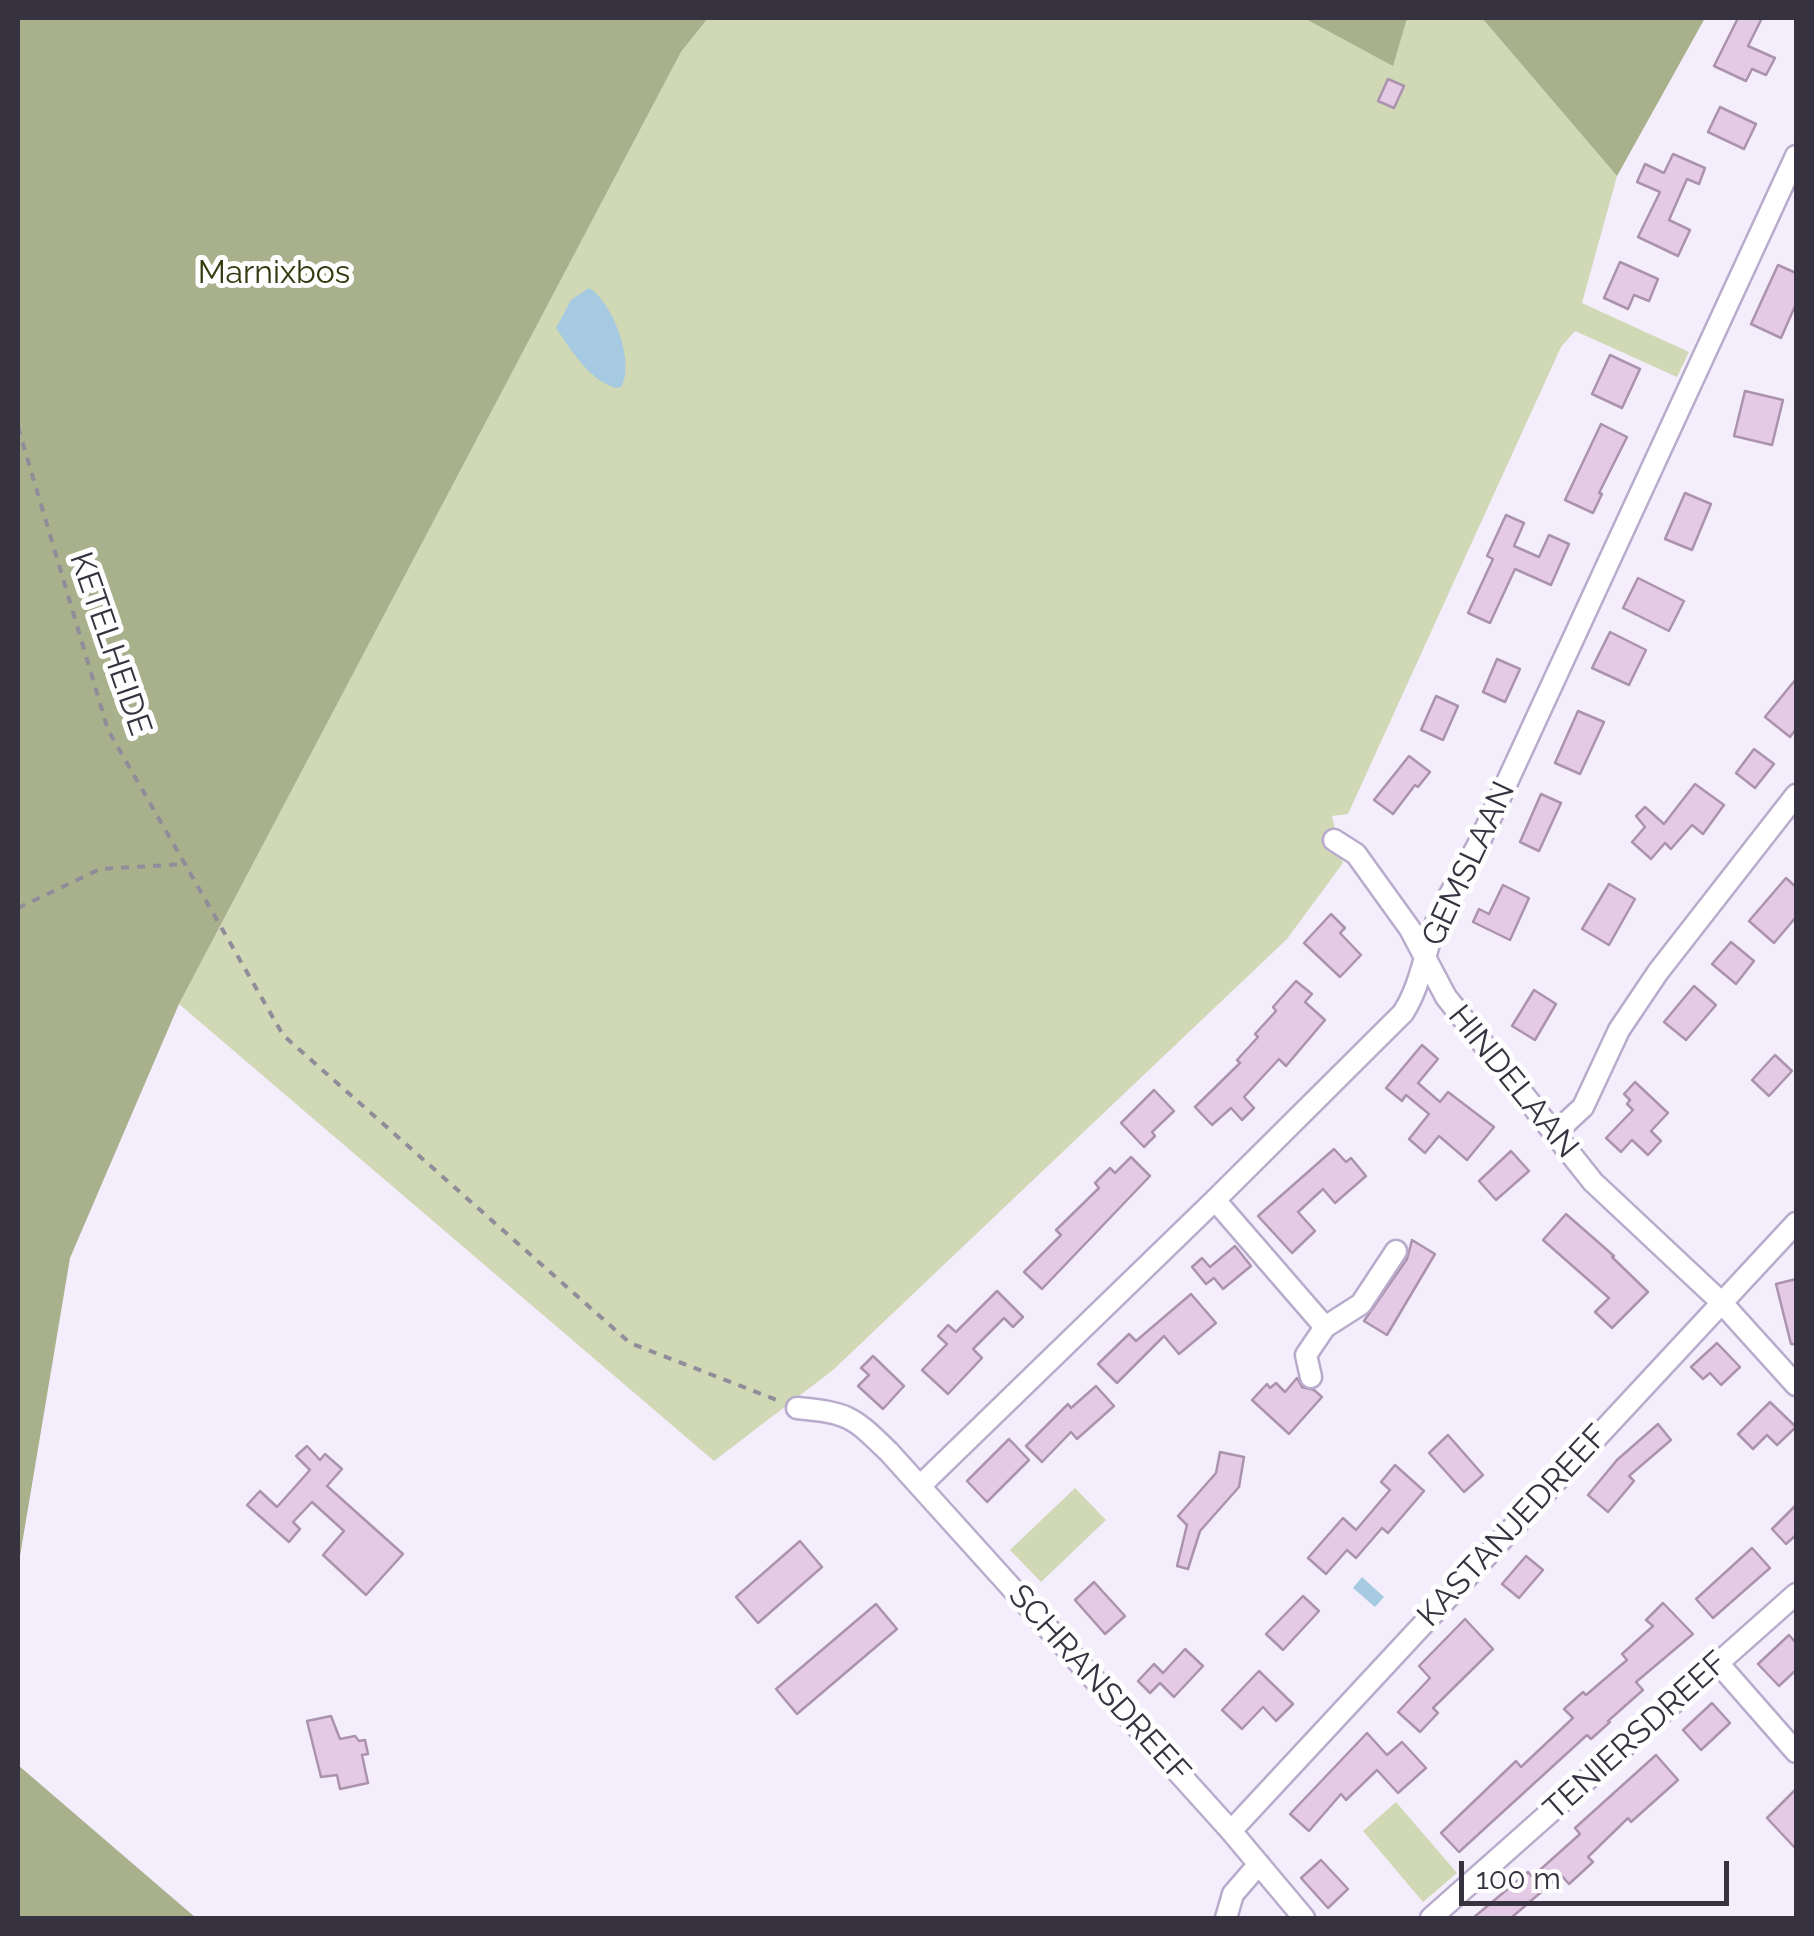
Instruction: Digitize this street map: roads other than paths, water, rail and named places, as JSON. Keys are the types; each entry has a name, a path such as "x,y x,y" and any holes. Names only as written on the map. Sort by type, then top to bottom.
{"street":[{"name":"GEMSLAAN","path":"920,1486 1216,1200 1403,1013 1417,992 1424,956 1438,919 1478,845 1796,156"},
{"path":"1555,1133 1583,1108 1619,1030 1658,972 1796,795"},
{"name":"HINDELAAN","path":"1334,840 1356,854 1410,929 1446,998 1593,1182 1721,1302 1796,1385"},
{"path":"1216,1200 1325,1327"},
{"name":"KASTANJEDREEF","path":"1231,1831 1796,1222"},
{"path":"1311,1377 1306,1355 1325,1327 1362,1304 1396,1251"},
{"name":"SCHRANSDREEF","path":"796,1408 840,1412 889,1452 1231,1831 1304,1918"},
{"name":"TENIERSDREEF","path":"1431,1918 1796,1594"},
{"path":"1718,1663 1796,1752"},
{"path":"1226,1918 1233,1894 1258,1864"}],"water":[{"path":"589,288 606,306 619,333 626,363 621,387 606,384 589,372 556,328 571,300"},
{"path":"1362,1577 1384,1597 1375,1607 1353,1588"}],"park label":[{"name":"Marnixbos","path":"274,273"}]}
